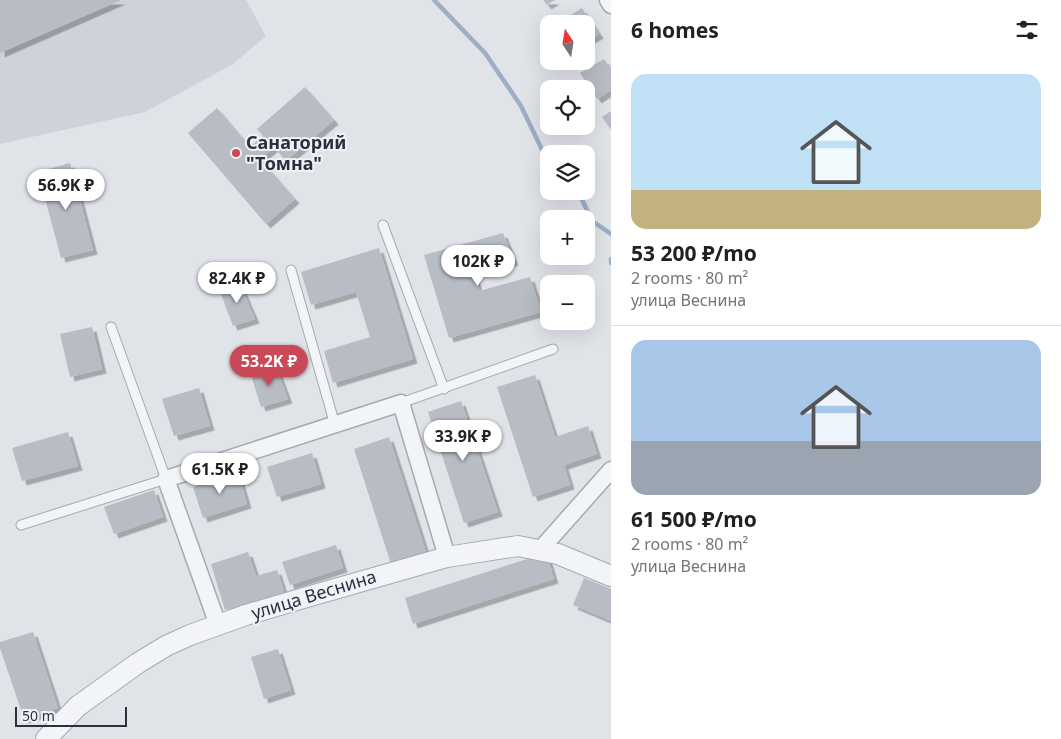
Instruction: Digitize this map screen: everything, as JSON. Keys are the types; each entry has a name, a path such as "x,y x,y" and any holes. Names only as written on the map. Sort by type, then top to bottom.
{"street":[{"path":"608,0 611,5"},
{"path":"218,625 166,479 401,403 447,557"},
{"path":"540,550 611,470"},
{"name":"улица Веснина","path":"46,739 78,706 138,663 166,646 218,625 307,596 447,557 518,546 558,554 611,576"}],"lane":[{"path":"383,225 444,389"},
{"path":"290,270 335,425"},
{"path":"21,525 166,479 111,327"},
{"path":"401,403 552,349"}],"shaded area":[{"path":"0,0 246,0 266,36 233,64 145,112 0,144"}],"building":[{"path":"0,0 121,0 0,53"},
{"path":"543,0 555,0 547,5"},
{"path":"582,8 587,15 571,15"},
{"path":"595,28 599,34 595,36"},
{"path":"604,59 611,69 611,90 597,99 595,96 595,80 585,80 580,73 585,70 595,70 595,64"},
{"name":"Санаторий \"Томна\"","path":"305,87 334,120 286,161 274,147 260,159 295,199 266,224 188,133 217,108 250,147 263,136 257,129"},
{"path":"611,111 611,130 602,117"},
{"path":"70,163 93,250 61,258 38,172"},
{"path":"503,233 514,261 474,273 479,291 530,277 540,312 449,338 424,255"},
{"path":"379,248 413,359 333,383 324,351 370,337 356,292 311,305 301,272"},
{"path":"239,282 255,319 233,326 219,289"},
{"path":"92,327 102,369 70,377 60,334"},
{"path":"276,367 288,399 261,407 251,375"},
{"path":"535,375 555,437 588,426 597,454 564,465 570,485 533,497 497,387"},
{"path":"199,388 210,426 174,436 162,399"},
{"path":"461,401 498,512 464,523 428,412"},
{"path":"68,432 78,466 22,481 12,448"},
{"path":"389,437 426,552 391,564 354,449"},
{"path":"312,453 321,484 277,497 267,467"},
{"path":"238,473 247,504 203,518 193,487"},
{"path":"154,490 163,517 114,534 104,507"},
{"path":"336,545 343,568 290,585 282,562"},
{"path":"248,552 256,576 277,570 284,592 225,610 211,564"},
{"path":"546,553 554,579 413,624 405,598"},
{"path":"584,578 611,589 611,621 573,605"},
{"path":"33,632 58,708 24,719 0,648 0,642"},
{"path":"278,649 291,690 264,699 251,657"}],"waterway":[{"path":"434,0 485,53 521,106 540,145"},
{"path":"582,200 592,221 611,234"}],"place":[{"name":"Санаторий \"Томна\"","path":"236,153"}]}
